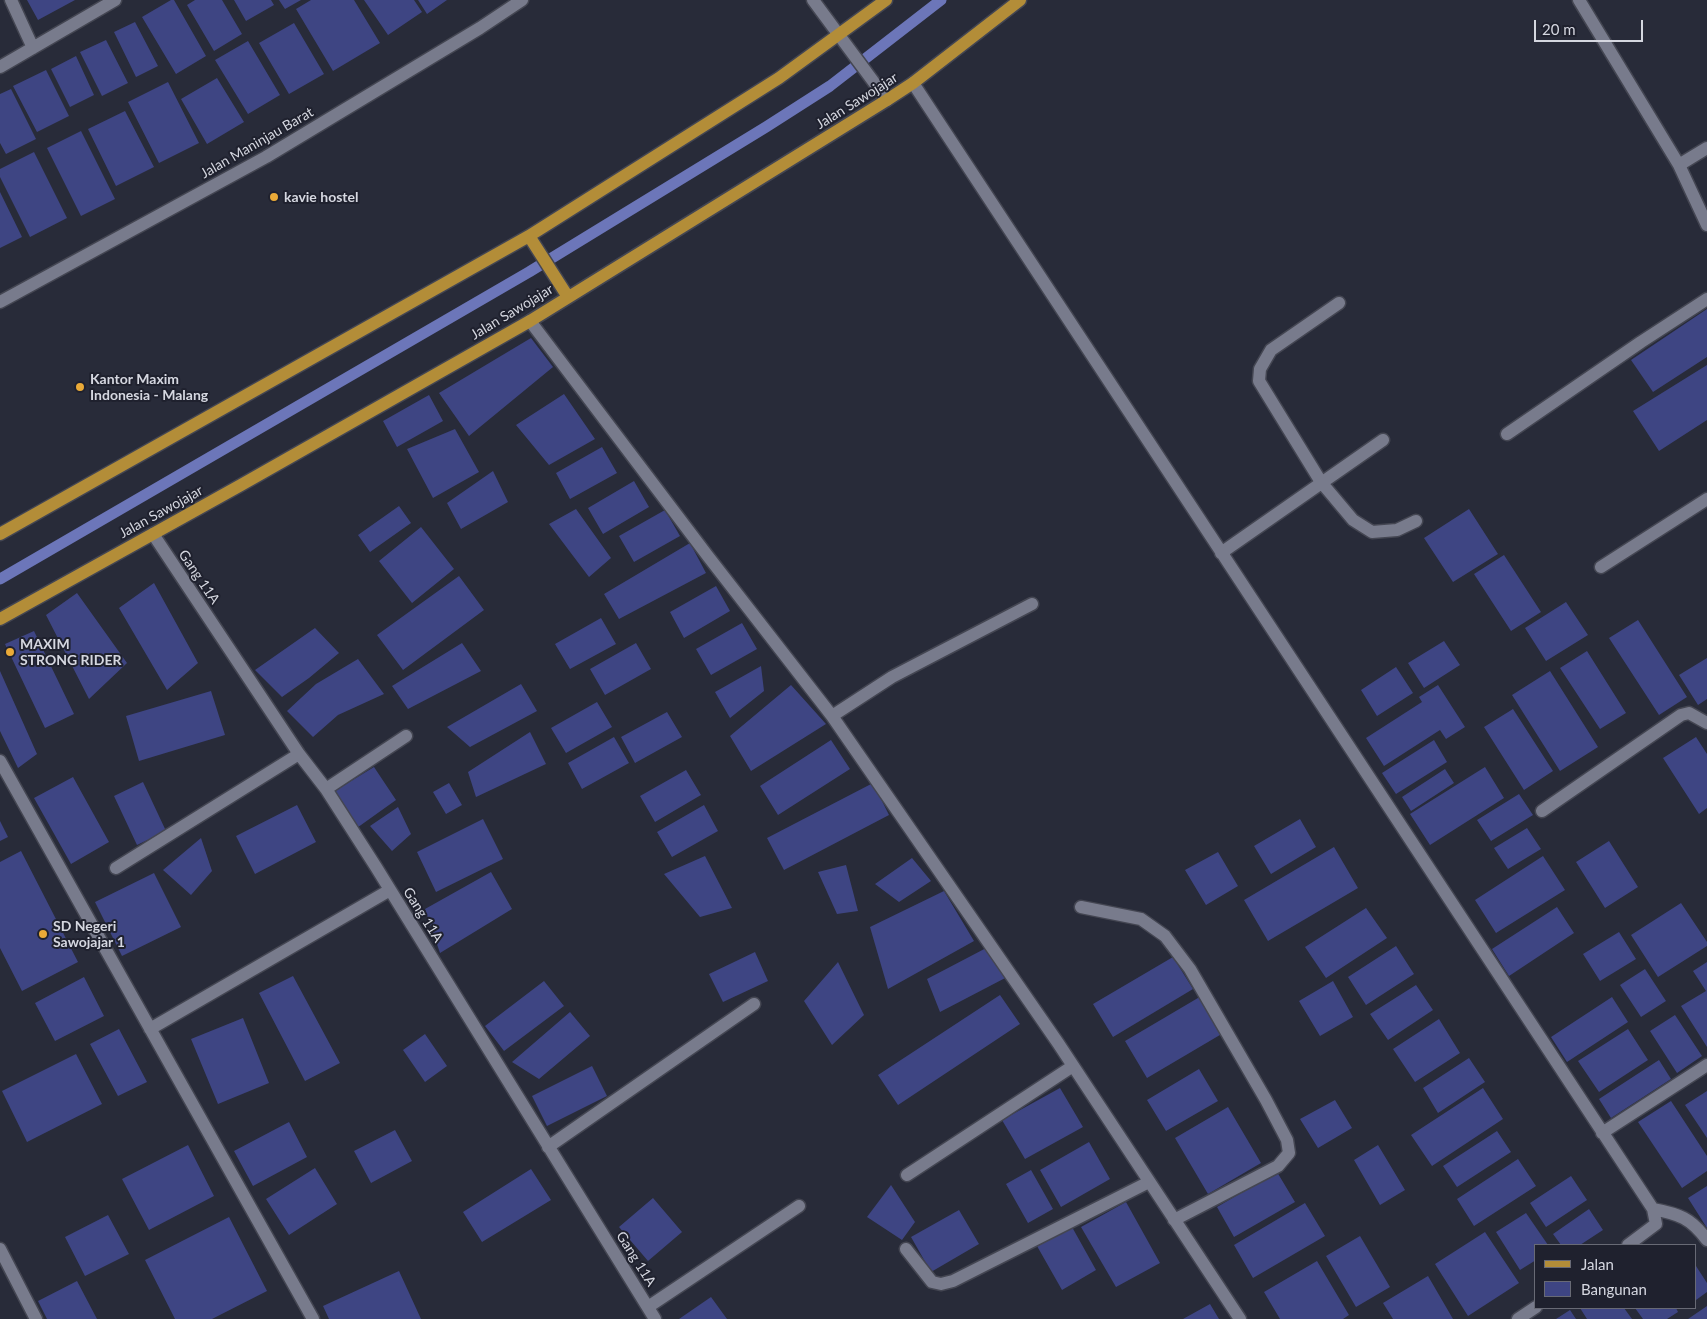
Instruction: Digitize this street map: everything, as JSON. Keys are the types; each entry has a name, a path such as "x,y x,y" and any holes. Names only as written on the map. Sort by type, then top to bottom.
{"main road":[{"path":"0,534 529,236 779,78 886,0"},
{"name":"Jalan Sawojajar","path":"0,619 530,321 913,83 1020,0"},
{"path":"529,236 568,297"}],"street":[{"path":"11,0 33,48"},
{"path":"0,67 115,0"},
{"name":"Jalan Maninjau Barat","path":"0,302 266,157 472,33 522,0"},
{"path":"813,0 887,100"},
{"path":"1579,0 1679,165 1707,225"},
{"path":"913,83 1653,1209 1656,1224 1629,1244"},
{"path":"1679,165 1707,148"},
{"path":"1507,434 1707,299"},
{"path":"1339,303 1271,350 1260,369 1259,381 1321,482 1353,520 1372,532 1397,530 1416,521"},
{"path":"530,321 706,555 832,716 1073,1066 1240,1319"},
{"path":"1221,552 1383,440"},
{"path":"1601,567 1707,500"},
{"name":"Gang 11A","path":"153,534 299,754 326,789 655,1319"},
{"path":"832,716 892,677 1032,604"},
{"path":"1542,811 1681,715 1690,713 1707,724"},
{"path":"326,789 406,736"},
{"path":"116,868 299,754"},
{"path":"0,761 313,1319"},
{"path":"150,1029 390,890"},
{"path":"1081,907 1141,919 1165,936 1190,969 1262,1092 1287,1140 1289,1153 1278,1166 1174,1220"},
{"path":"548,1146 754,1004"},
{"path":"1602,1132 1707,1065"},
{"path":"907,1175 1073,1066"},
{"path":"906,1250 932,1282 940,1284 953,1281 1150,1182"},
{"path":"648,1307 799,1206"},
{"path":"1653,1209 1675,1213 1688,1219 1700,1230 1707,1240"},
{"path":"0,1249 36,1319"},
{"path":"1518,1319 1534,1308"}],"building":[{"path":"27,0 75,0 38,20"},
{"path":"174,0 206,56 176,74 142,17"},
{"path":"195,0 222,0 242,34 214,51 187,5"},
{"path":"234,0 271,0 274,5 246,21"},
{"path":"279,0 301,0 285,9"},
{"path":"311,0 354,0 380,43 333,71 296,9"},
{"path":"364,0 414,0 422,12 388,35"},
{"path":"418,0 447,0 427,14"},
{"path":"135,22 158,66 136,77 114,32"},
{"path":"294,23 324,74 289,94 259,43"},
{"path":"106,40 128,83 102,96 80,52"},
{"path":"248,41 280,95 248,114 215,60"},
{"path":"76,56 94,95 70,107 51,69"},
{"path":"46,70 69,116 37,132 13,86"},
{"path":"217,78 244,122 207,144 181,99"},
{"path":"168,82 199,143 159,163 128,102"},
{"path":"11,89 36,139 6,154 0,143 0,94"},
{"path":"125,111 154,167 116,186 88,129"},
{"path":"81,131 115,199 81,216 47,148"},
{"path":"34,152 67,218 30,237 0,177 0,169"},
{"path":"0,192 22,237 0,248"},
{"path":"1707,309 1707,357 1653,392 1631,360"},
{"path":"531,338 553,367 469,436 439,393"},
{"path":"1707,365 1707,420 1659,451 1633,411"},
{"path":"564,394 595,439 549,465 516,425"},
{"path":"429,395 443,421 397,447 383,421"},
{"path":"455,429 479,472 433,498 407,449"},
{"path":"602,447 617,473 570,499 556,473"},
{"path":"493,471 508,502 461,529 447,503"},
{"path":"634,481 649,507 603,534 588,508"},
{"path":"399,506 411,523 370,552 358,535"},
{"path":"576,509 611,558 589,577 549,524"},
{"path":"1469,509 1498,554 1453,582 1424,538"},
{"path":"665,510 680,536 634,562 619,536"},
{"path":"421,527 454,569 412,603 379,561"},
{"path":"690,543 706,573 619,619 604,594"},
{"path":"1504,555 1541,612 1511,631 1474,574"},
{"path":"459,576 484,610 403,670 377,635"},
{"path":"154,583 198,663 167,690 119,608"},
{"path":"716,586 730,611 684,638 670,612"},
{"path":"77,593 127,663 89,699 46,615"},
{"path":"1566,602 1588,635 1546,661 1525,628"},
{"path":"601,618 616,644 570,669 555,644"},
{"path":"1638,620 1687,697 1659,715 1609,638"},
{"path":"742,623 757,649 711,675 696,649"},
{"path":"315,628 339,653 282,697 255,670"},
{"path":"34,631 74,714 45,728 5,644"},
{"path":"1444,641 1460,665 1424,688 1408,663"},
{"path":"462,643 481,671 408,709 392,686"},
{"path":"636,643 651,669 605,695 590,669"},
{"path":"1587,651 1626,713 1600,729 1560,668"},
{"path":"1707,658 1707,699 1698,705 1679,675"},
{"path":"358,659 384,694 338,715 313,737 287,711 316,684"},
{"path":"761,666 764,691 730,718 715,692"},
{"path":"1396,667 1413,693 1377,716 1361,690"},
{"path":"0,671 37,754 18,768 0,731"},
{"path":"1550,671 1598,747 1560,771 1512,695"},
{"path":"521,684 537,711 470,747 447,727"},
{"path":"791,685 826,724 751,771 730,736"},
{"path":"1438,685 1465,727 1446,739 1440,730 1384,766 1366,738 1422,702 1419,697"},
{"path":"211,691 225,735 139,761 126,716"},
{"path":"597,702 612,727 566,753 551,728"},
{"path":"1513,709 1553,771 1524,790 1484,727"},
{"path":"667,712 682,737 635,763 621,737"},
{"path":"530,732 546,764 476,797 468,772"},
{"path":"614,737 629,763 582,789 568,763"},
{"path":"1696,737 1707,754 1707,808 1699,814 1663,758"},
{"path":"831,740 850,769 778,815 760,786"},
{"path":"1434,740 1447,762 1396,794 1382,773"},
{"path":"374,767 396,800 354,830 333,792"},
{"path":"1485,767 1504,798 1430,845 1410,814"},
{"path":"1445,769 1454,783 1411,811 1402,797"},
{"path":"686,770 701,795 655,822 640,796"},
{"path":"73,777 109,842 71,864 34,798"},
{"path":"143,782 166,831 137,845 114,796"},
{"path":"449,783 462,805 446,814 433,792"},
{"path":"873,783 889,815 784,870 767,838"},
{"path":"1519,794 1533,815 1491,841 1477,820"},
{"path":"297,805 316,842 255,874 236,836"},
{"path":"704,805 718,831 672,857 657,832"},
{"path":"398,807 411,834 392,851 370,826"},
{"path":"483,819 503,859 436,892 417,852"},
{"path":"1300,819 1316,847 1271,874 1254,846"},
{"path":"0,821 8,837 0,841"},
{"path":"1527,828 1541,849 1508,869 1494,848"},
{"path":"201,838 212,871 191,895 163,870"},
{"path":"1609,841 1638,887 1605,908 1576,862"},
{"path":"1334,847 1358,888 1268,941 1244,900"},
{"path":"21,851 78,962 22,991 0,948 0,862"},
{"path":"1218,852 1238,886 1206,905 1185,870"},
{"path":"705,856 732,908 700,917 664,874"},
{"path":"1543,856 1565,890 1496,933 1475,900"},
{"path":"912,858 931,881 899,902 875,884"},
{"path":"846,865 858,911 837,914 818,872"},
{"path":"491,872 512,909 440,953 425,909"},
{"path":"154,873 181,927 122,956 95,902"},
{"path":"944,891 974,941 888,989 870,927"},
{"path":"1681,903 1707,942 1707,946 1658,977 1631,935"},
{"path":"1557,907 1574,933 1509,976 1492,949"},
{"path":"1366,908 1387,938 1326,978 1305,947"},
{"path":"1619,932 1636,959 1600,981 1583,954"},
{"path":"990,946 1009,976 940,1012 927,979"},
{"path":"1396,946 1414,974 1366,1005 1348,977"},
{"path":"755,952 768,981 723,1002 709,974"},
{"path":"1173,957 1193,989 1113,1037 1093,1004"},
{"path":"838,962 864,1015 832,1045 804,1001"},
{"path":"1707,962 1707,1047 1681,1006 1706,991 1693,971"},
{"path":"1645,969 1666,1001 1641,1017 1620,985"},
{"path":"293,976 340,1063 305,1081 259,993"},
{"path":"84,977 104,1016 55,1041 35,1003"},
{"path":"544,981 564,1006 504,1051 485,1026"},
{"path":"1333,981 1353,1017 1320,1036 1299,1001"},
{"path":"1416,985 1433,1010 1388,1040 1370,1014"},
{"path":"1000,995 1020,1024 898,1105 878,1075"},
{"path":"1203,995 1225,1032 1147,1078 1125,1041"},
{"path":"1612,997 1628,1022 1567,1062 1551,1037"},
{"path":"570,1012 590,1036 539,1079 512,1062"},
{"path":"1675,1015 1702,1056 1677,1073 1650,1031"},
{"path":"243,1018 269,1083 218,1104 191,1039"},
{"path":"1439,1019 1460,1053 1415,1082 1393,1049"},
{"path":"119,1029 147,1082 118,1096 90,1044"},
{"path":"1628,1029 1648,1060 1599,1092 1578,1061"},
{"path":"425,1034 447,1066 425,1082 403,1050"},
{"path":"76,1054 102,1104 27,1142 2,1091"},
{"path":"1469,1058 1485,1082 1438,1113 1423,1088"},
{"path":"1659,1060 1671,1079 1611,1118 1599,1099"},
{"path":"592,1066 607,1096 547,1126 532,1096"},
{"path":"1199,1069 1218,1101 1166,1131 1147,1100"},
{"path":"1060,1088 1083,1127 1025,1159 1002,1120"},
{"path":"1483,1088 1503,1119 1432,1166 1411,1135"},
{"path":"1707,1091 1707,1138 1685,1105"},
{"path":"1335,1100 1352,1128 1318,1148 1300,1119"},
{"path":"1671,1101 1707,1156 1707,1171 1682,1188 1638,1122"},
{"path":"1228,1107 1261,1163 1208,1194 1175,1138"},
{"path":"289,1122 307,1157 253,1186 234,1151"},
{"path":"395,1130 412,1161 371,1183 354,1151"},
{"path":"1497,1131 1511,1152 1457,1187 1443,1166"},
{"path":"1089,1142 1110,1179 1061,1207 1040,1170"},
{"path":"188,1145 214,1196 149,1230 122,1179"},
{"path":"1378,1145 1405,1190 1380,1205 1354,1160"},
{"path":"1518,1159 1536,1186 1474,1226 1457,1199"},
{"path":"315,1168 337,1204 289,1235 266,1199"},
{"path":"531,1169 551,1200 482,1242 463,1212"},
{"path":"1031,1170 1053,1209 1028,1223 1006,1184"},
{"path":"1277,1172 1295,1202 1234,1237 1217,1207"},
{"path":"1571,1176 1587,1200 1546,1227 1530,1203"},
{"path":"891,1185 915,1222 902,1240 867,1217"},
{"path":"1707,1186 1707,1228 1688,1198"},
{"path":"653,1198 682,1232 648,1261 619,1227"},
{"path":"1126,1202 1160,1263 1116,1287 1081,1227"},
{"path":"1305,1203 1325,1236 1253,1278 1234,1245"},
{"path":"1589,1209 1603,1230 1582,1244 1560,1244 1553,1234"},
{"path":"959,1210 979,1244 931,1272 911,1237"},
{"path":"1526,1213 1547,1244 1534,1244 1534,1261 1520,1270 1496,1232"},
{"path":"108,1215 129,1254 85,1276 65,1237"},
{"path":"229,1217 267,1291 212,1319 175,1319 145,1260"},
{"path":"1072,1227 1096,1270 1062,1290 1037,1246"},
{"path":"1485,1232 1519,1283 1468,1316 1435,1264"},
{"path":"1360,1236 1390,1287 1356,1307 1326,1256"},
{"path":"1317,1261 1349,1315 1343,1319 1280,1319 1264,1292"},
{"path":"1697,1268 1707,1283 1707,1292 1697,1299"},
{"path":"399,1271 421,1319 329,1319 323,1306"},
{"path":"1428,1276 1453,1319 1393,1319 1383,1303"},
{"path":"77,1281 97,1319 47,1319 38,1301"},
{"path":"711,1297 727,1319 679,1319"},
{"path":"1210,1304 1219,1319 1183,1319"},
{"path":"1707,1306 1707,1319 1688,1319"},
{"path":"1581,1309 1625,1309 1632,1319 1587,1319"},
{"path":"1636,1309 1676,1309 1678,1312 1667,1319 1643,1319"},
{"path":"1570,1310 1576,1319 1556,1319"}],"waterway":[{"path":"0,579 529,272 766,127 830,86 941,0"}],"place":[{"name":"kavie hostel","path":"274,197"},
{"name":"Kantor Maxim Indonesia - Malang","path":"80,387"},
{"name":"MAXIM STRONG RIDER","path":"10,652"},
{"name":"SD Negeri Sawojajar 1","path":"43,934"}]}
